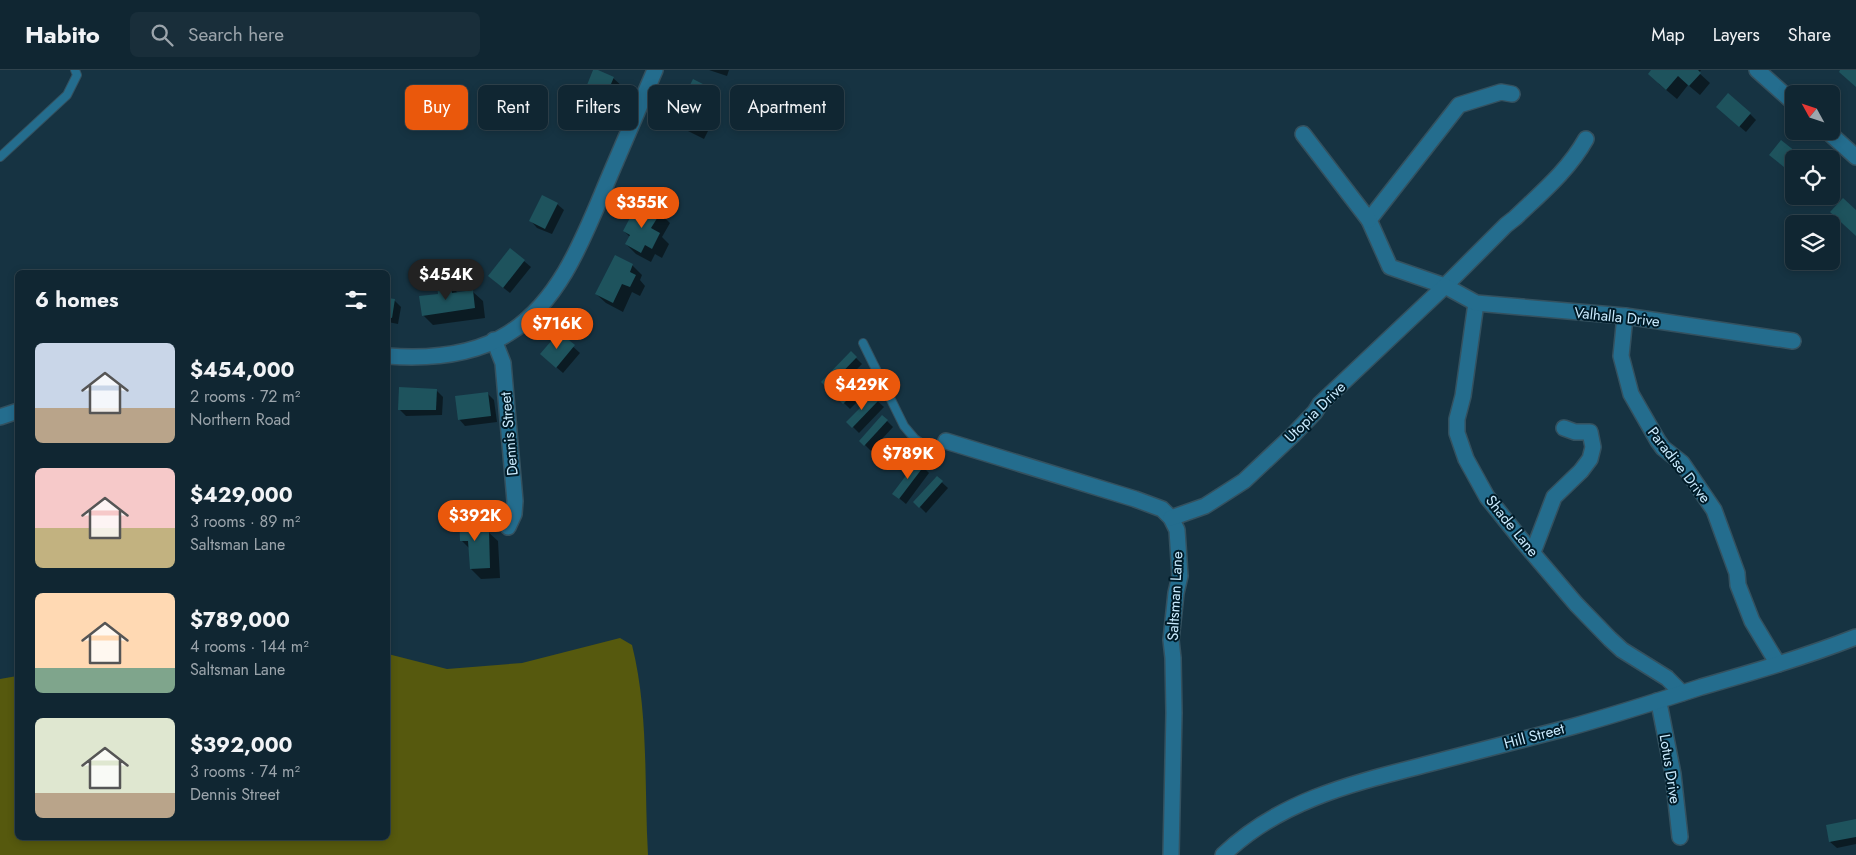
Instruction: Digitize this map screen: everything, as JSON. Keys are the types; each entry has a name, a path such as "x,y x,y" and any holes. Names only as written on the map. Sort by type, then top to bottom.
{"street":[{"path":"390,356 421,357 466,351 509,333 527,319 543,302 570,263 655,70"},
{"path":"1757,70 1785,95"},
{"path":"1369,220 1459,105 1501,92 1512,94"},
{"name":"Valhalla Drive","path":"1303,134 1369,220 1390,267 1445,286 1476,304 1625,316 1793,341"},
{"path":"1445,286 1564,171 1576,157 1586,139"},
{"path":"1837,140 1856,157"},
{"name":"Utopia Drive","path":"1171,518 1205,506 1244,481 1293,435 1320,404 1445,286"},
{"name":"Shade Lane","path":"1476,304 1463,396 1457,419 1457,433 1466,459 1487,496 1576,604 1622,650 1667,678 1682,693"},
{"name":"Paradise Drive","path":"1625,316 1621,356 1631,394 1663,448 1682,463 1714,510 1737,573 1738,585 1752,621 1778,664"},
{"name":"Dennis Street","path":"494,340 503,363 514,501 514,514 508,527"},
{"path":"0,417 15,412"},
{"path":"1533,552 1554,497 1581,472 1590,459 1593,447 1590,432 1575,432 1564,428"},
{"path":"946,440 1135,499 1162,509 1171,518"},
{"name":"Saltsman Lane","path":"1171,518 1177,530 1180,576 1176,593 1171,640 1174,713 1171,855"},
{"name":"Hill Street","path":"1223,855 1243,836 1267,820 1322,795 1382,776 1571,727 1778,664 1856,637"},
{"name":"Lotus Drive","path":"1657,701 1673,774 1680,837"}],"lane":[{"path":"0,157 67,95 77,75 75,70"},
{"path":"863,343 904,426 915,439 935,448 946,440"}],"shaded area":[{"path":"620,638 632,645 641,697 645,749 648,855 0,855 0,679 15,676 15,840 390,840 390,655 447,669 522,663"}],"building":[{"path":"593,70 598,70 614,77 611,85 587,85"},
{"path":"1651,70 1698,70 1701,73 1689,86 1678,76 1666,90 1648,74"},
{"path":"1840,70 1856,70 1856,87 1839,72"},
{"path":"693,79 703,84 703,85 690,85"},
{"path":"1728,93 1751,113 1739,127 1716,107"},
{"path":"1781,140 1794,150 1785,150 1785,168 1769,155"},
{"path":"542,195 558,203 545,229 529,221"},
{"path":"1843,198 1856,210 1856,236 1840,221 1840,215 1833,215 1830,212 1836,205 1840,205"},
{"path":"644,203 661,212 651,228 660,233 652,249 645,245 641,253 625,244 630,235 623,231 632,214 637,216"},
{"path":"510,248 525,260 503,288 488,276"},
{"path":"615,255 633,264 630,272 636,275 630,287 622,284 613,303 595,294"},
{"path":"450,283 452,293 473,290 475,308 422,316 419,296 438,294 437,285"},
{"path":"390,298 395,299 392,318 390,318"},
{"path":"559,332 575,345 556,368 540,354"},
{"path":"851,351 857,357 827,388 821,382"},
{"path":"864,373 869,378 843,404 838,399"},
{"path":"399,387 437,389 436,410 398,410"},
{"path":"488,392 491,416 458,420 455,396"},
{"path":"873,395 879,400 852,428 846,422"},
{"path":"882,415 888,420 864,446 859,441"},
{"path":"898,439 903,444 882,465 877,460"},
{"path":"917,461 924,466 899,499 892,494"},
{"path":"937,476 943,481 919,508 913,502"},
{"path":"477,514 478,531 489,530 490,568 470,569 468,541 460,541 459,515"},
{"path":"1856,819 1856,837 1829,842 1826,825"}]}
